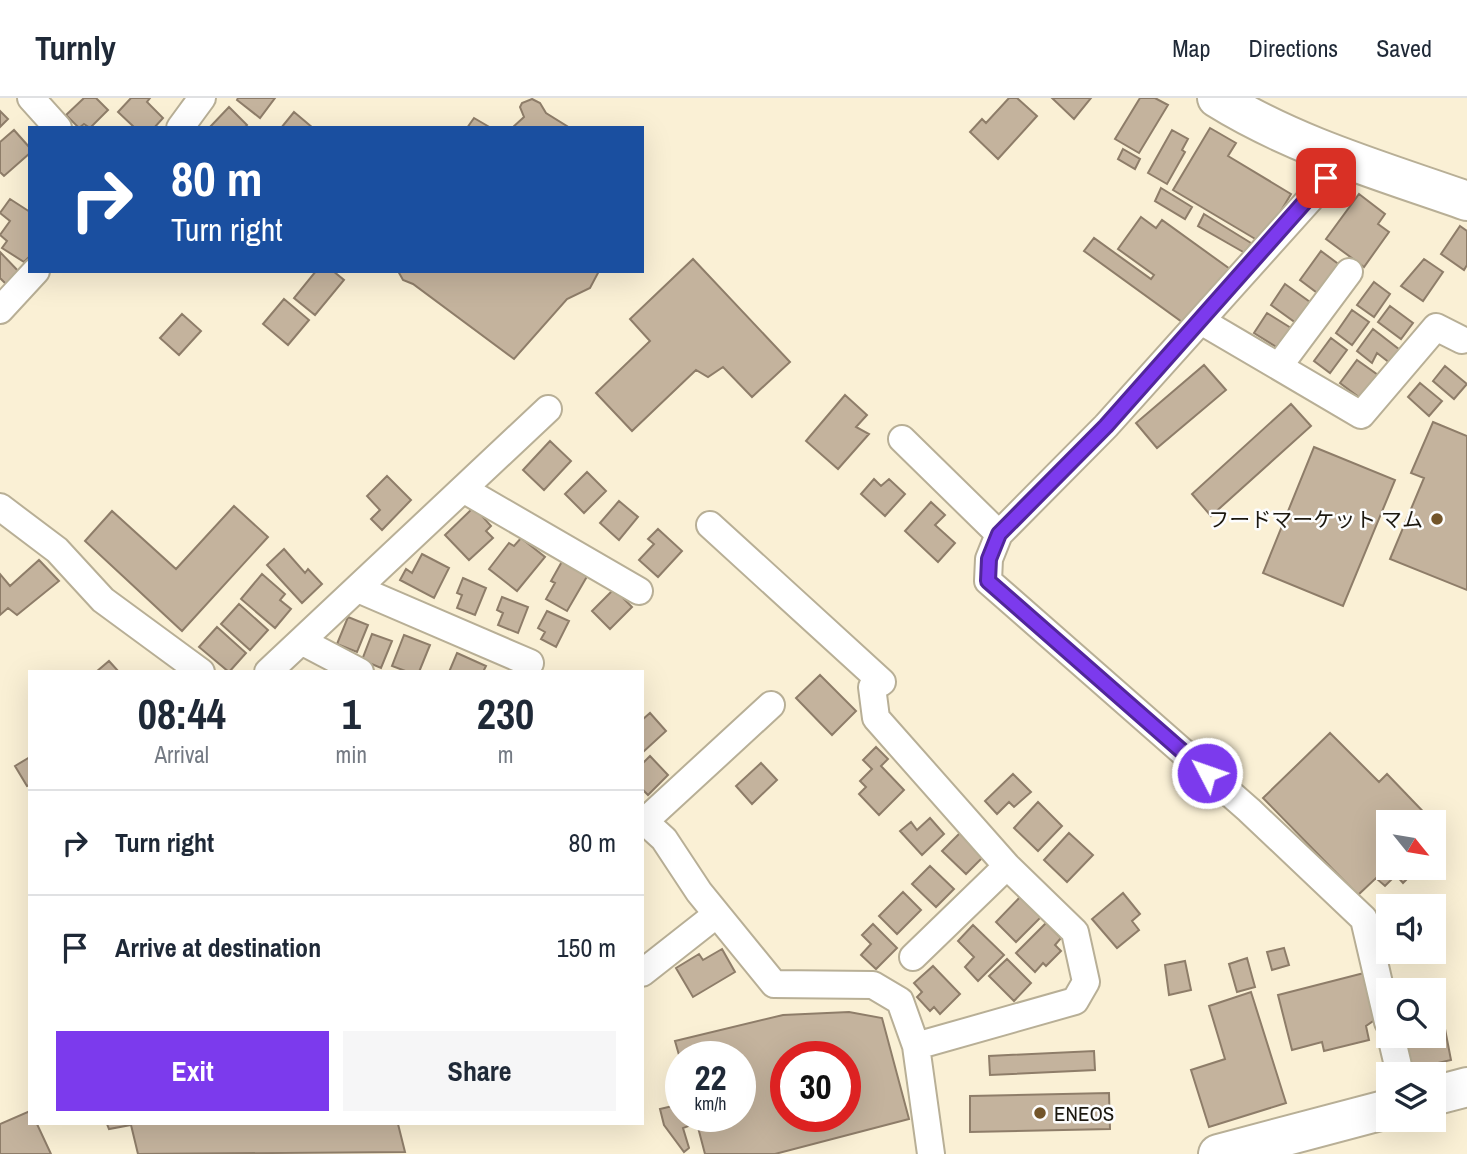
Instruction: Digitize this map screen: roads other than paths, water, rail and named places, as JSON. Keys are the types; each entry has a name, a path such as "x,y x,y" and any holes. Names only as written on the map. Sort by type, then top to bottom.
{"main road":[{"path":"1217,98 1261,124 1342,158 1467,201"},
{"path":"1446,1093 1467,1087"},
{"path":"1218,1154 1376,1112"}],"street":[{"path":"31,98 56,126"},
{"path":"181,126 200,98"},
{"path":"1342,158 1310,199 1106,426 999,534 989,559 988,581 1249,810 1364,919 1378,978"},
{"path":"1279,366 1349,272"},
{"path":"0,310 34,273"},
{"path":"1200,321 1362,415 1436,327 1462,340"},
{"path":"270,670 548,410"},
{"path":"902,439 999,534"},
{"path":"463,489 639,591"},
{"path":"0,507 57,550 103,600 198,670"},
{"path":"710,524 882,682 872,687 876,718 1007,866 1074,932 1086,982 1075,1002 916,1046"},
{"path":"358,589 530,663"},
{"path":"303,642 355,670"},
{"path":"644,819 771,705"},
{"path":"644,821 664,839 717,914 774,984 873,985 900,1001 916,1046 931,1154"},
{"path":"912,957 1007,866"},
{"path":"644,971 717,914"}],"place":[{"name":"フードマーケット マム","path":"1437,519"},
{"name":"ENEOS","path":"1040,1113"}]}
